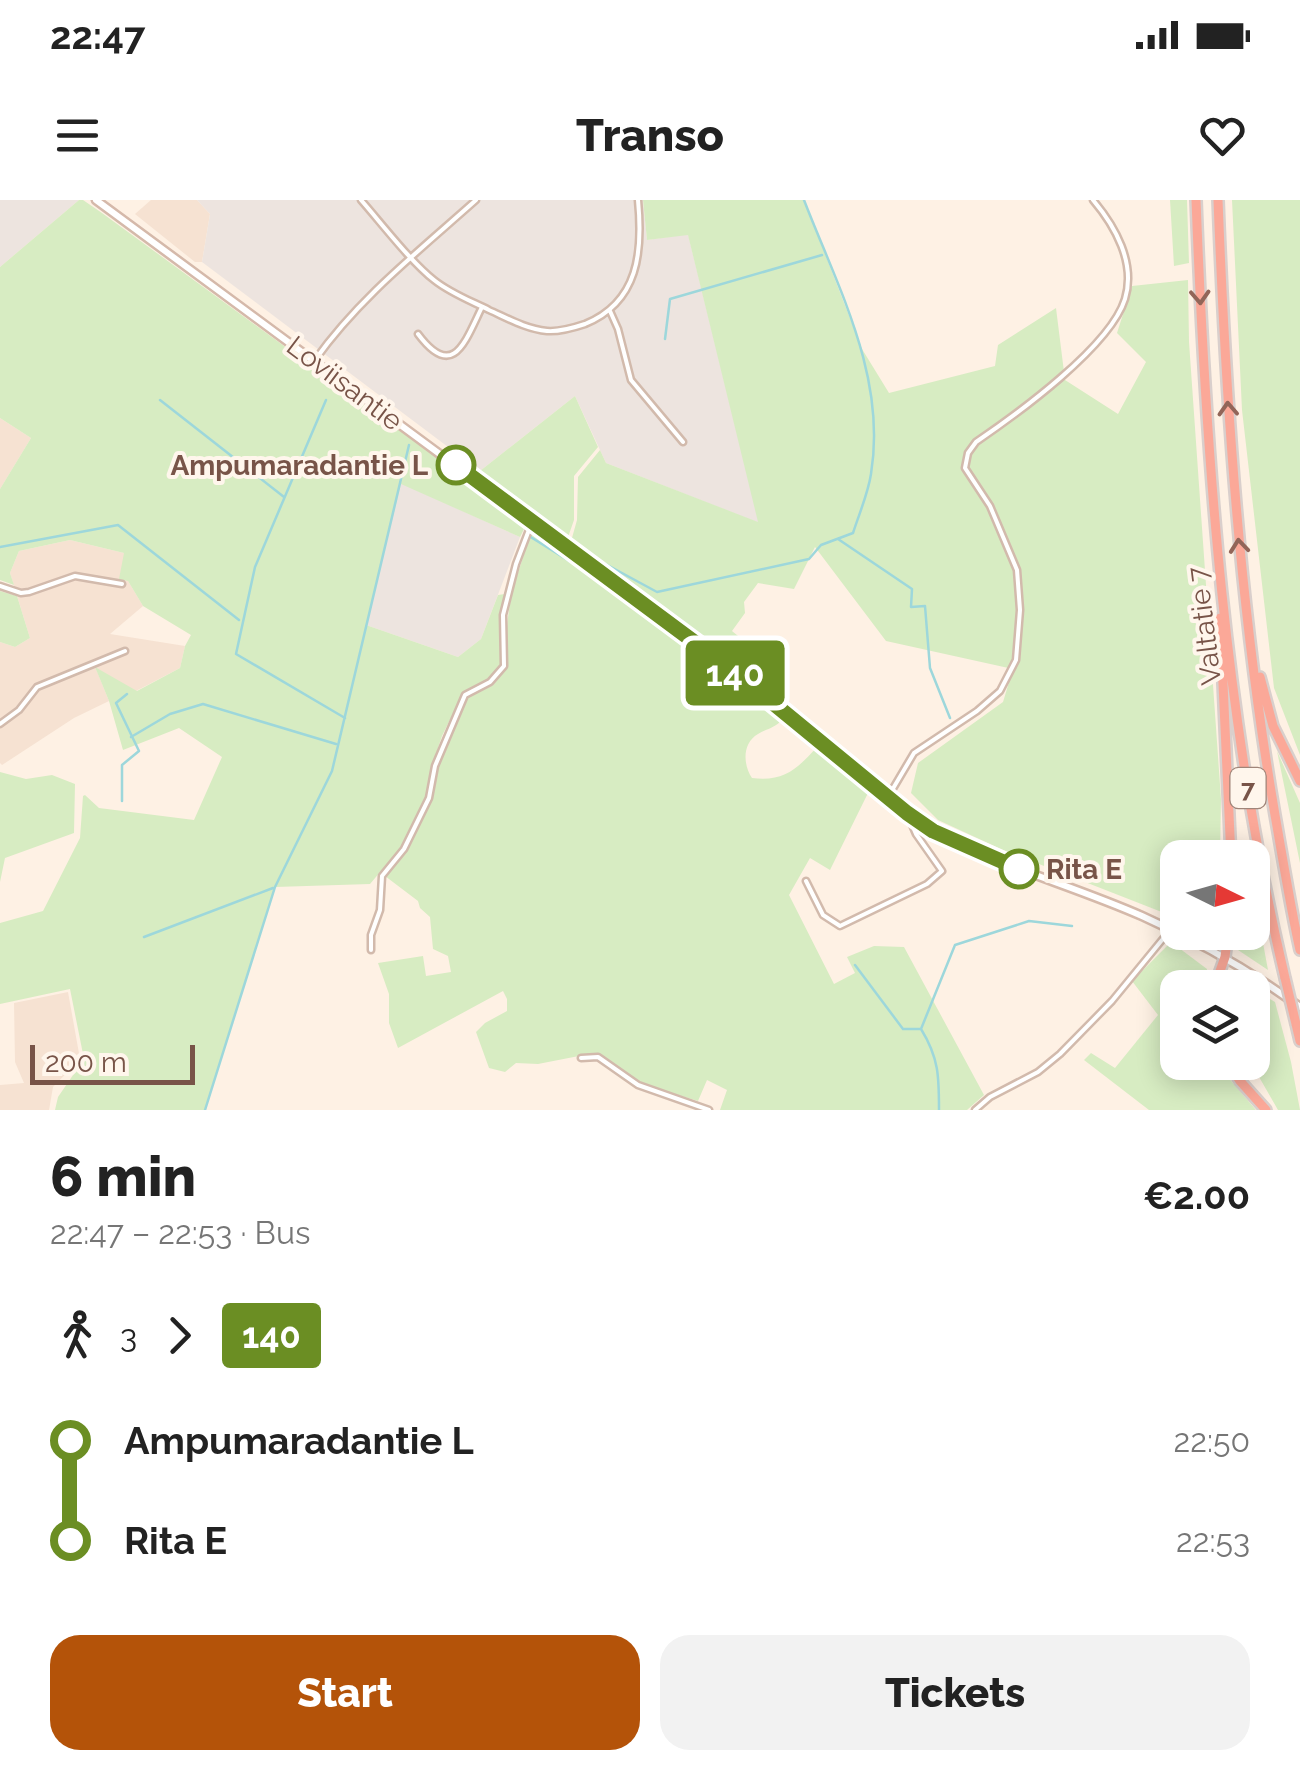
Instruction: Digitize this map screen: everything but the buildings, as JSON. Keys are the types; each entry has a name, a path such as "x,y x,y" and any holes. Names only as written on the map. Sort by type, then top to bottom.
{"highway":[{"name":"Valtatie 7","path":"1196,200 1208,447 1222,595 1240,739 1273,930 1300,1041"},
{"name":"Valtatie 7","path":"1218,200 1230,445 1244,587 1262,736 1300,950"},
{"path":"1244,587 1265,700 1300,781"},
{"path":"1222,595 1220,629 1230,840"},
{"path":"1220,970 1226,950"},
{"path":"1239,1080 1266,1110"}],"main road":[{"name":"Loviisantie","path":"96,200 740,676 887,798 933,831 994,860 1160,924"},
{"name":"Loviisantie","path":"1211,950 1300,1008"}],"street":[{"path":"361,200 433,280 524,326 548,331 572,328 610,310 630,284 638,262 638,200"},
{"path":"315,360 352,312 476,200"},
{"path":"887,798 914,753 1000,692 1016,660 1020,610 1016,570 990,506 970,478 965,462 976,442 1046,390 1098,342 1122,305 1127,281 1120,238 1093,200"},
{"path":"418,334 434,353 451,355 461,346 482,307"},
{"path":"610,310 635,388 683,442"},
{"path":"371,950 370,935 380,910 382,876 404,849 429,798 435,766 465,695 490,682 504,666 503,616 532,522"},
{"path":"0,586 29,592 75,576 122,584"},
{"path":"0,724 19,710 37,687 125,652"},
{"path":"806,882 823,915 840,926 927,884 942,871 916,834 907,813"},
{"path":"975,1110 1060,1054 1112,1000 1160,941"},
{"path":"581,1058 598,1056 638,1086 709,1110"}],"shaded area":[{"path":"0,200 79,200 0,267"},
{"path":"151,200 197,200 210,214 202,262 195,262 135,214"},
{"path":"197,200 643,200 647,240 688,234 759,523 606,463 575,396 480,471 202,262 210,214"},
{"path":"0,418 31,438 0,489"},
{"path":"401,483 520,537 481,639 458,657 366,625"},
{"path":"70,540 124,553 128,581 143,606 110,634 185,646 180,668 136,691 96,669 109,701 74,718 2,765 0,642 15,647 30,638 10,573 19,551"},
{"path":"68,992 80,1059 53,1087 49,1110 0,1110 0,1085 24,1083 15,1062 14,1003"}],"green space":[{"path":"79,200 102,213 526,525 520,537 401,484 366,625 458,657 481,639 498,595 505,594 499,617 501,664 488,679 463,693 442,736 426,796 403,845 370,884 275,887 205,1110 55,1110 58,1097 84,1059 70,989 0,1004 0,923 43,911 80,838 83,796 99,808 194,820 222,757 179,728 123,750 95,667 137,691 180,668 191,635 143,606 128,581 119,579 124,553 70,540 19,551 10,573 14,585 0,580 0,489 31,438 0,418 0,267"},
{"path":"643,200 804,200 862,349 889,393 995,366 998,345 1056,308 1065,380 1118,414 1146,362 1117,333 1132,286 1188,280 1221,799 1220,840 1160,840 1160,911 1003,850 938,820 911,793 918,763 1003,702 1013,669 886,641 815,547 794,589 758,583 744,602 745,613 732,631 749,645 737,650 739,669 570,545 577,520 578,477 600,450 606,463 758,522 688,235 647,240"},
{"path":"1170,200 1187,200 1189,263 1174,266"},
{"path":"1232,200 1300,200 1300,755 1274,688 1242,410"},
{"path":"575,396 598,447 574,476 574,520 567,540 481,478 480,471"},
{"path":"533,529 748,688 778,716 780,722 749,743 746,761 752,778 781,776 817,747 869,791 830,870 810,858 789,895 834,984 855,973 847,957 874,946 904,947 984,1095 967,1110 720,1110 727,1090 707,1080 698,1101 639,1083 600,1054 538,1064 516,1063 505,1072 489,1068 476,1032 507,1011 503,991 398,1048 389,1023 389,994 378,963 423,956 426,976 451,972 448,956 433,949 430,917 418,901 385,876 407,851 432,799 439,765 468,697 493,685 508,667 509,613"},
{"path":"0,591 17,596 30,638 15,647 0,642"},
{"path":"1277,751 1300,803 1300,863"},
{"path":"0,772 26,779 52,775 75,784 74,833 5,858 0,882"},
{"path":"1163,950 1182,950 1207,969 1160,970 1160,1080 1230,1080 1256,1110 1149,1110 1084,1060 1091,1053 1115,1068 1158,1015 1132,981"},
{"path":"1238,950 1264,950 1268,970"},
{"path":"1270,999 1275,1002 1300,1110 1278,1110 1261,1080 1270,1080"}],"waterway":[{"path":"598,560 657,592 809,559 821,545 853,533 871,474 872,403 856,334 804,200"},
{"path":"665,339 670,299 822,255"},
{"path":"160,400 284,497"},
{"path":"326,400 255,567 236,654 345,718"},
{"path":"205,1110 275,887 332,771 409,445"},
{"path":"0,547 118,525 239,620"},
{"path":"529,536 587,572"},
{"path":"838,539 912,589 911,607 925,606 930,668 950,718"},
{"path":"122,801 122,765 139,751 116,703 127,694"},
{"path":"131,737 170,714 203,704 336,744"},
{"path":"144,937 273,888"},
{"path":"921,1029 955,945 1029,921 1072,926"},
{"path":"855,965 903,1029 921,1029 937,1068 939,1110"}],"bus line":[{"name":"140","path":"456,465 740,676 907,813 933,831 1019,869"}],"place":[{"name":"Ampumaradantie L","path":"456,465"},
{"name":"Rita E","path":"1019,869"}]}
